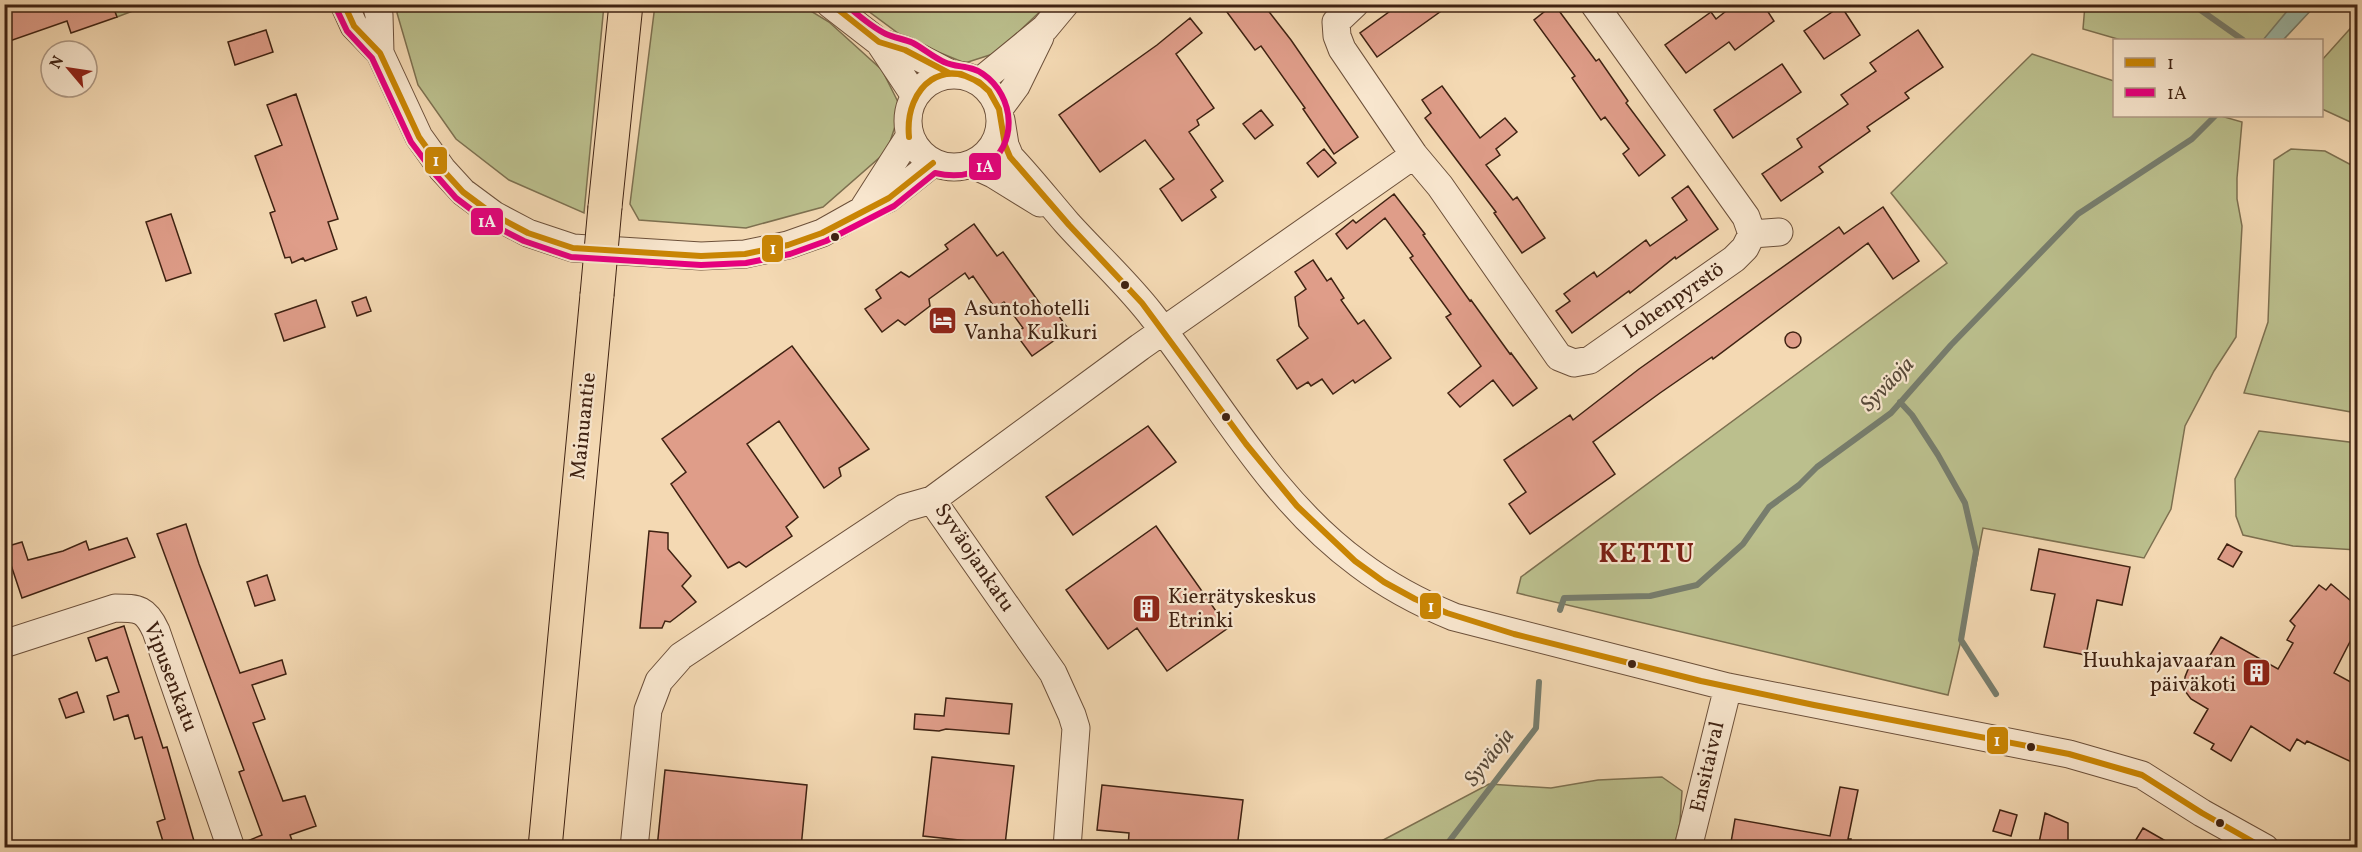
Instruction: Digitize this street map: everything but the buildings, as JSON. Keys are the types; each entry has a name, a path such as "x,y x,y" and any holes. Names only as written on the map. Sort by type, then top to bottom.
{"highway":[{"name":"Mainuantie","path":"545,848 626,4"},
{"path":"622,46 638,4"}],"street":[{"path":"345,4 354,26 380,53 419,137 442,169 463,192 494,215 528,233 573,248 701,256 745,254 788,245 813,236 889,198 933,163"},
{"path":"376,4 379,15 380,53"},
{"path":"830,4 879,42 915,96"},
{"path":"979,82 1045,28 1065,4"},
{"name":"Lohenpyrstö","path":"1355,4 1336,22 1336,36 1342,49 1414,155 1440,186 1559,357 1574,363 1590,360 1734,259 1745,248 1752,234"},
{"path":"1594,4 1746,218 1752,234 1779,232"},
{"path":"1045,28 1000,114 994,145 987,154 971,164 951,168 933,163 918,151 909,137 908,117 915,96 922,87 935,79 949,74 961,74 979,82 989,91 1000,114 1005,145 1010,157 1148,310 1253,456 1287,497 1332,542 1358,564 1420,602 1454,617 1728,687 2069,754 2116,766 2142,775 2202,813 2265,848"},
{"path":"879,42 905,50 949,74"},
{"path":"863,210 909,137"},
{"path":"1164,331 1414,155"},
{"path":"971,164 993,174 1067,222"},
{"name":"Syväojankatu","path":"1067,848 1076,728 1072,715 1053,673 932,500 1164,331"},
{"path":"634,848 648,710 659,681 681,656 729,624 904,508 932,500"},
{"name":"Vipusenkatu","path":"4,644 115,608 133,608 150,618 231,848"},
{"name":"Ensitaival","path":"1689,848 1728,687"}],"green space":[{"path":"151,4 117,17 112,5"},
{"path":"399,4 604,5 584,213 509,180 456,139 418,85 397,13"},
{"path":"655,5 801,5 829,22 882,70 901,108 887,151 823,207 746,228 639,220 630,204"},
{"path":"860,5 1047,5 996,53 965,63 906,39"},
{"path":"2085,5 2315,5 2284,39 2118,39 2083,29"},
{"path":"2357,21 2357,125 2323,109 2323,59"},
{"path":"2032,54 2113,81 2113,117 2224,117 2242,122 2237,178 2237,199 2242,226 2236,337 2214,371 2185,426 2171,509 2144,558 1983,528 1948,695 1517,593 1521,577 1947,263 1891,193"},
{"path":"2291,149 2325,151 2357,168 2357,413 2244,393 2268,322 2274,160"},
{"path":"2259,431 2357,443 2357,550 2293,546 2243,535 2236,516 2235,479"},
{"path":"1662,777 1682,791 1680,823 1674,847 1370,847 1489,784 1551,788 1598,780"}],"shaded area":[{"path":"2293,4 2316,5 2284,39 2264,39"}],"waterway":[{"path":"2192,4 2242,39"},
{"name":"Syväoja","path":"1560,610 1564,598 1650,596 1697,585 1743,544 1769,507 1799,485 1817,467 1891,413 1951,345 2078,214 2192,139 2214,117"},
{"path":"1900,402 1912,415 1938,455 1965,503 1976,551 1961,640 1996,694"},
{"name":"Syväoja","path":"1444,848 1536,728 1539,682"}],"transit line":[{"name":"1","path":"344,4 354,26 380,53 419,137 442,169 463,192 494,215 528,233 573,248 701,256 745,254 788,245 822,233 889,198 933,163"},
{"name":"1","path":"831,4 879,42 905,50 949,73 961,74 979,82 989,91 999,109 1005,145 1010,157 1069,225 1142,303 1246,444 1297,506 1355,561 1384,582 1447,613 1514,634 1701,681 2069,754 2142,775 2202,813 2264,848"},
{"name":"1A","path":"336,8 347,31 372,58 411,142 456,198 489,223 524,241 571,257 701,265 746,263 790,254 826,241 894,206 935,173 948,175 972,173 995,158 1003,147 1008,134 1009,121 1002,95 994,83 978,71 944,62 913,43 880,31 845,4"},
{"name":"1","path":"909,137 909,119 913,103 921,89 931,80 944,75 958,74 973,79 989,91"}],"place":[{"name":"Asuntohotelli Vanha Kulkuri","path":"943,321"},
{"name":"Kierrätyskeskus Etrinki","path":"1147,609"},
{"name":"Huuhkajavaaran päiväkoti","path":"2257,673"}],"district":[{"name":"KETTU","path":"1647,555"}]}
